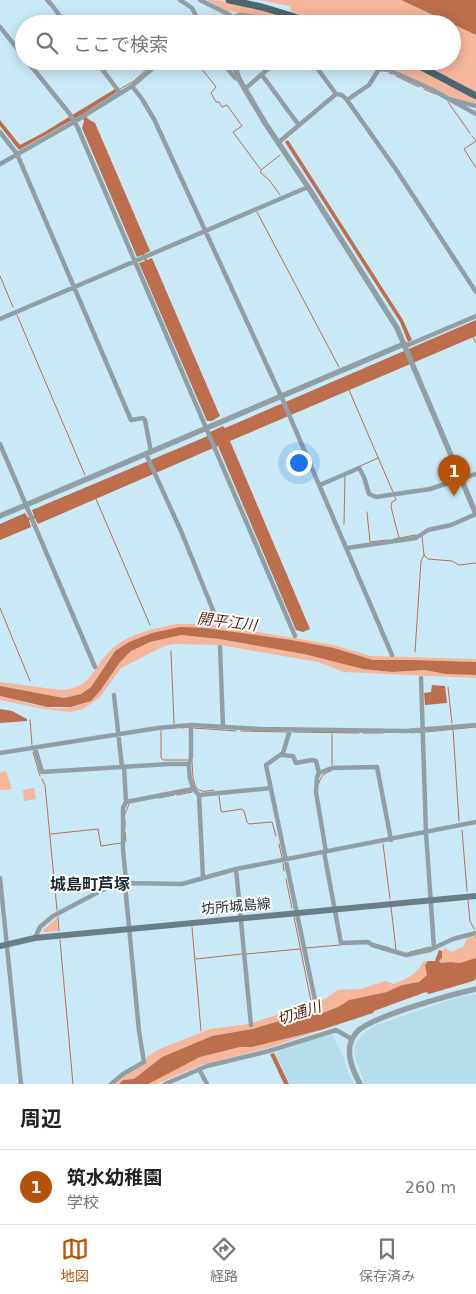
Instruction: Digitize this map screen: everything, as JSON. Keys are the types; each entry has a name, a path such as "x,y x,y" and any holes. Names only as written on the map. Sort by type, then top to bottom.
{"main road":[{"path":"228,0 290,15"},
{"path":"427,70 476,96"},
{"name":"坊所城島線","path":"3,944 35,938 476,896"}],"street":[{"path":"48,0 59,15"},
{"path":"180,0 189,4 196,15"},
{"path":"200,0 226,15"},
{"path":"0,27 15,46"},
{"path":"34,70 74,122 294,636"},
{"path":"103,70 120,93"},
{"path":"0,164 81,118 132,86 151,70"},
{"path":"229,70 235,78 240,79"},
{"path":"236,70 245,89 265,123 387,310 405,346 476,514 451,524 428,530 416,538 347,548"},
{"path":"245,89 267,70"},
{"path":"319,70 336,94 342,95 347,100 395,168 476,292"},
{"path":"347,100 369,85 378,70"},
{"path":"389,70 476,114"},
{"path":"262,75 298,124"},
{"path":"132,86 154,119 282,399 392,655"},
{"path":"279,142 298,124 336,94"},
{"path":"448,99 476,106"},
{"path":"0,132 17,154 131,420 143,418 144,420 149,455 156,476 219,625"},
{"path":"0,319 308,187"},
{"path":"0,516 27,508 476,316"},
{"path":"0,444 95,667"},
{"path":"320,485 359,468 369,494 376,497 424,491 476,474"},
{"path":"220,647 223,727"},
{"path":"421,678 426,833 434,948"},
{"path":"111,1084 123,1074 144,1062 129,929 123,822 123,808 126,802 114,695"},
{"path":"191,725 191,757 189,764 193,789 199,795 203,878"},
{"path":"0,753 158,728 191,725 290,730 422,730 476,725"},
{"path":"282,755 290,730"},
{"path":"35,748 42,772 189,764"},
{"path":"316,1005 266,764 274,758 282,755 293,756 296,763 312,760 316,762 319,772 316,792 334,910 341,943 368,942 372,945 406,955 430,950 453,939 476,933"},
{"path":"319,772 332,768 376,767 391,840"},
{"path":"199,795 271,788"},
{"path":"126,802 193,789"},
{"path":"35,938 40,927 53,916 110,886 126,882 175,885 236,869 476,822"},
{"path":"236,869 251,1025"},
{"path":"0,878 3,944 21,1084"},
{"path":"360,1084 349,1055 352,1039 363,1026 451,995 476,989"},
{"path":"165,1084 199,1069 269,1051 336,1030 352,1039"},
{"path":"199,1069 206,1084"}],"shaded area":[{"path":"207,0 241,4 285,15 251,15 224,10"},
{"path":"259,0 401,0 433,15 304,15 291,12 290,6"},
{"path":"401,0 476,0 476,35 461,28 461,15 433,15"},
{"path":"461,28 476,35 476,92 434,70 461,70"},
{"path":"394,70 419,70 476,100 476,104 448,96"},
{"path":"115,89 117,92 84,113 88,119 95,123 150,251 144,254 147,260 152,258 220,416 212,421 207,421 139,263 145,261 142,255 137,257 82,128 84,121 81,115 19,150 0,126 0,120 20,145"},
{"path":"288,140 403,320 412,340 408,342 400,322 285,142"},
{"path":"476,320 476,336 230,441 310,629 303,632 296,630 218,446 38,524 35,518 29,520 31,527 0,540 0,524 25,513 28,518 34,516 32,510 210,435 210,432 223,426 225,428"},
{"path":"176,624 207,624 294,638 334,645 370,656 476,659 476,662 373,660 334,648 206,628 115,650 91,687 81,694 64,698 0,686 0,682 60,690 70,689 84,682 109,652 123,641 140,633"},
{"path":"180,627 206,628 291,640 334,648 373,660 476,662 476,675 445,674 425,670 392,672 363,669 304,654 219,639 181,635 150,642 131,651 120,662 91,701 71,707 47,707 0,696 0,686 64,698 81,694 91,687 115,651 129,642 152,633"},
{"path":"181,635 219,639 304,654 363,669 392,672 425,670 445,674 476,675 476,678 344,672 318,662 220,645 174,644 164,646 121,668 100,697 83,709 70,712 0,700 0,696 55,708 72,707 84,703 99,692 121,660 129,652 148,643"},
{"path":"432,685 445,686 447,703 425,705 424,693 431,692"},
{"path":"0,709 12,711 27,719 27,721 0,723"},
{"path":"6,771 12,789 0,790 0,773"},
{"path":"34,788 36,799 24,801 23,790"},
{"path":"57,918 58,931 44,932 43,930"},
{"path":"476,936 476,958 460,963 441,963 439,961 445,948 451,952 463,947 467,938"},
{"path":"439,950 442,951 442,958 439,961 441,963 460,963 476,958 476,979 429,994 426,992 373,1013 321,1030 252,1047 240,1047 200,1057 148,1084 119,1084 123,1080 134,1079 162,1057 212,1036 252,1029 306,1013 320,1014 338,1007 349,1000 387,992 402,985 419,982 427,975 425,965 428,961 435,961"},
{"path":"428,961 425,965 428,975 419,982 402,985 388,992 349,1000 338,1007 320,1014 306,1013 252,1029 212,1036 162,1057 134,1079 123,1080 119,1084 114,1084 124,1075 145,1064 146,1058 157,1050 210,1029 249,1024 325,999 338,990 361,989 385,981 394,984 411,976 423,962"},
{"path":"476,994 476,1084 365,1084 354,1055 355,1046 361,1036 374,1026 458,997"},
{"path":"321,1030 268,1048 201,1065 157,1084 148,1084 200,1057 240,1047 252,1047"},
{"path":"331,1033 344,1058 347,1070 354,1084 290,1084 275,1053"},
{"path":"274,1053 289,1084 284,1084 270,1054"}],"waterway":[{"path":"45,0 49,5"},
{"path":"120,89 134,81 146,70"},
{"path":"203,70 216,87 211,93 216,102 219,102 222,107 227,105 242,126 233,132 261,170 280,155"},
{"path":"396,76 419,87"},
{"path":"424,89 435,94"},
{"path":"448,102 470,133"},
{"path":"472,136 476,141 464,149 476,168"},
{"path":"261,171 280,195"},
{"path":"257,212 339,367"},
{"path":"0,276 13,307"},
{"path":"17,315 85,475"},
{"path":"473,337 476,343"},
{"path":"349,390 393,492"},
{"path":"358,467 378,458"},
{"path":"344,524 345,476"},
{"path":"395,497 396,500 392,502 391,507 399,538"},
{"path":"96,499 150,625"},
{"path":"367,512 370,542 387,540"},
{"path":"394,539 416,535"},
{"path":"422,536 424,555 428,559 452,561 459,565 476,563"},
{"path":"415,652 421,561 424,555"},
{"path":"0,608 30,681"},
{"path":"171,651 174,723"},
{"path":"448,687 452,723"},
{"path":"30,720 32,745"},
{"path":"182,728 189,727"},
{"path":"425,732 476,727"},
{"path":"194,728 236,731"},
{"path":"453,729 459,821"},
{"path":"161,730 161,758 163,760 187,760"},
{"path":"241,731 287,732"},
{"path":"293,732 359,733"},
{"path":"412,733 419,732"},
{"path":"363,733 383,733"},
{"path":"332,734 332,765"},
{"path":"33,752 40,776"},
{"path":"192,761 193,779 198,790 214,790"},
{"path":"319,783 323,775 331,771"},
{"path":"42,779 45,785 57,910"},
{"path":"177,795 192,792"},
{"path":"159,798 174,795"},
{"path":"219,796 221,811 241,809 244,811 249,824 272,822 276,836"},
{"path":"125,814 129,804"},
{"path":"125,821 125,827"},
{"path":"51,834 98,829 101,846 121,843"},
{"path":"462,830 467,891"},
{"path":"125,832 126,841"},
{"path":"279,844 282,858"},
{"path":"383,844 390,899"},
{"path":"283,863 284,871"},
{"path":"286,879 292,908"},
{"path":"468,900 470,921 474,929"},
{"path":"391,907 396,950"},
{"path":"58,917 59,931"},
{"name":"切通川","path":"294,917 311,1001"},
{"path":"192,927 201,1031"},
{"path":"60,940 73,1084"},
{"path":"372,943 390,948"},
{"path":"306,948 340,945"},
{"path":"410,952 430,947"},
{"path":"246,954 300,949"},
{"path":"196,959 242,954"}],"place":[{"name":"筑水幼稚園","path":"454,496"}],"district":[{"name":"城島町芦塚","path":"90,884"}],"water label":[{"name":"開平江川","path":"227,622"}]}
